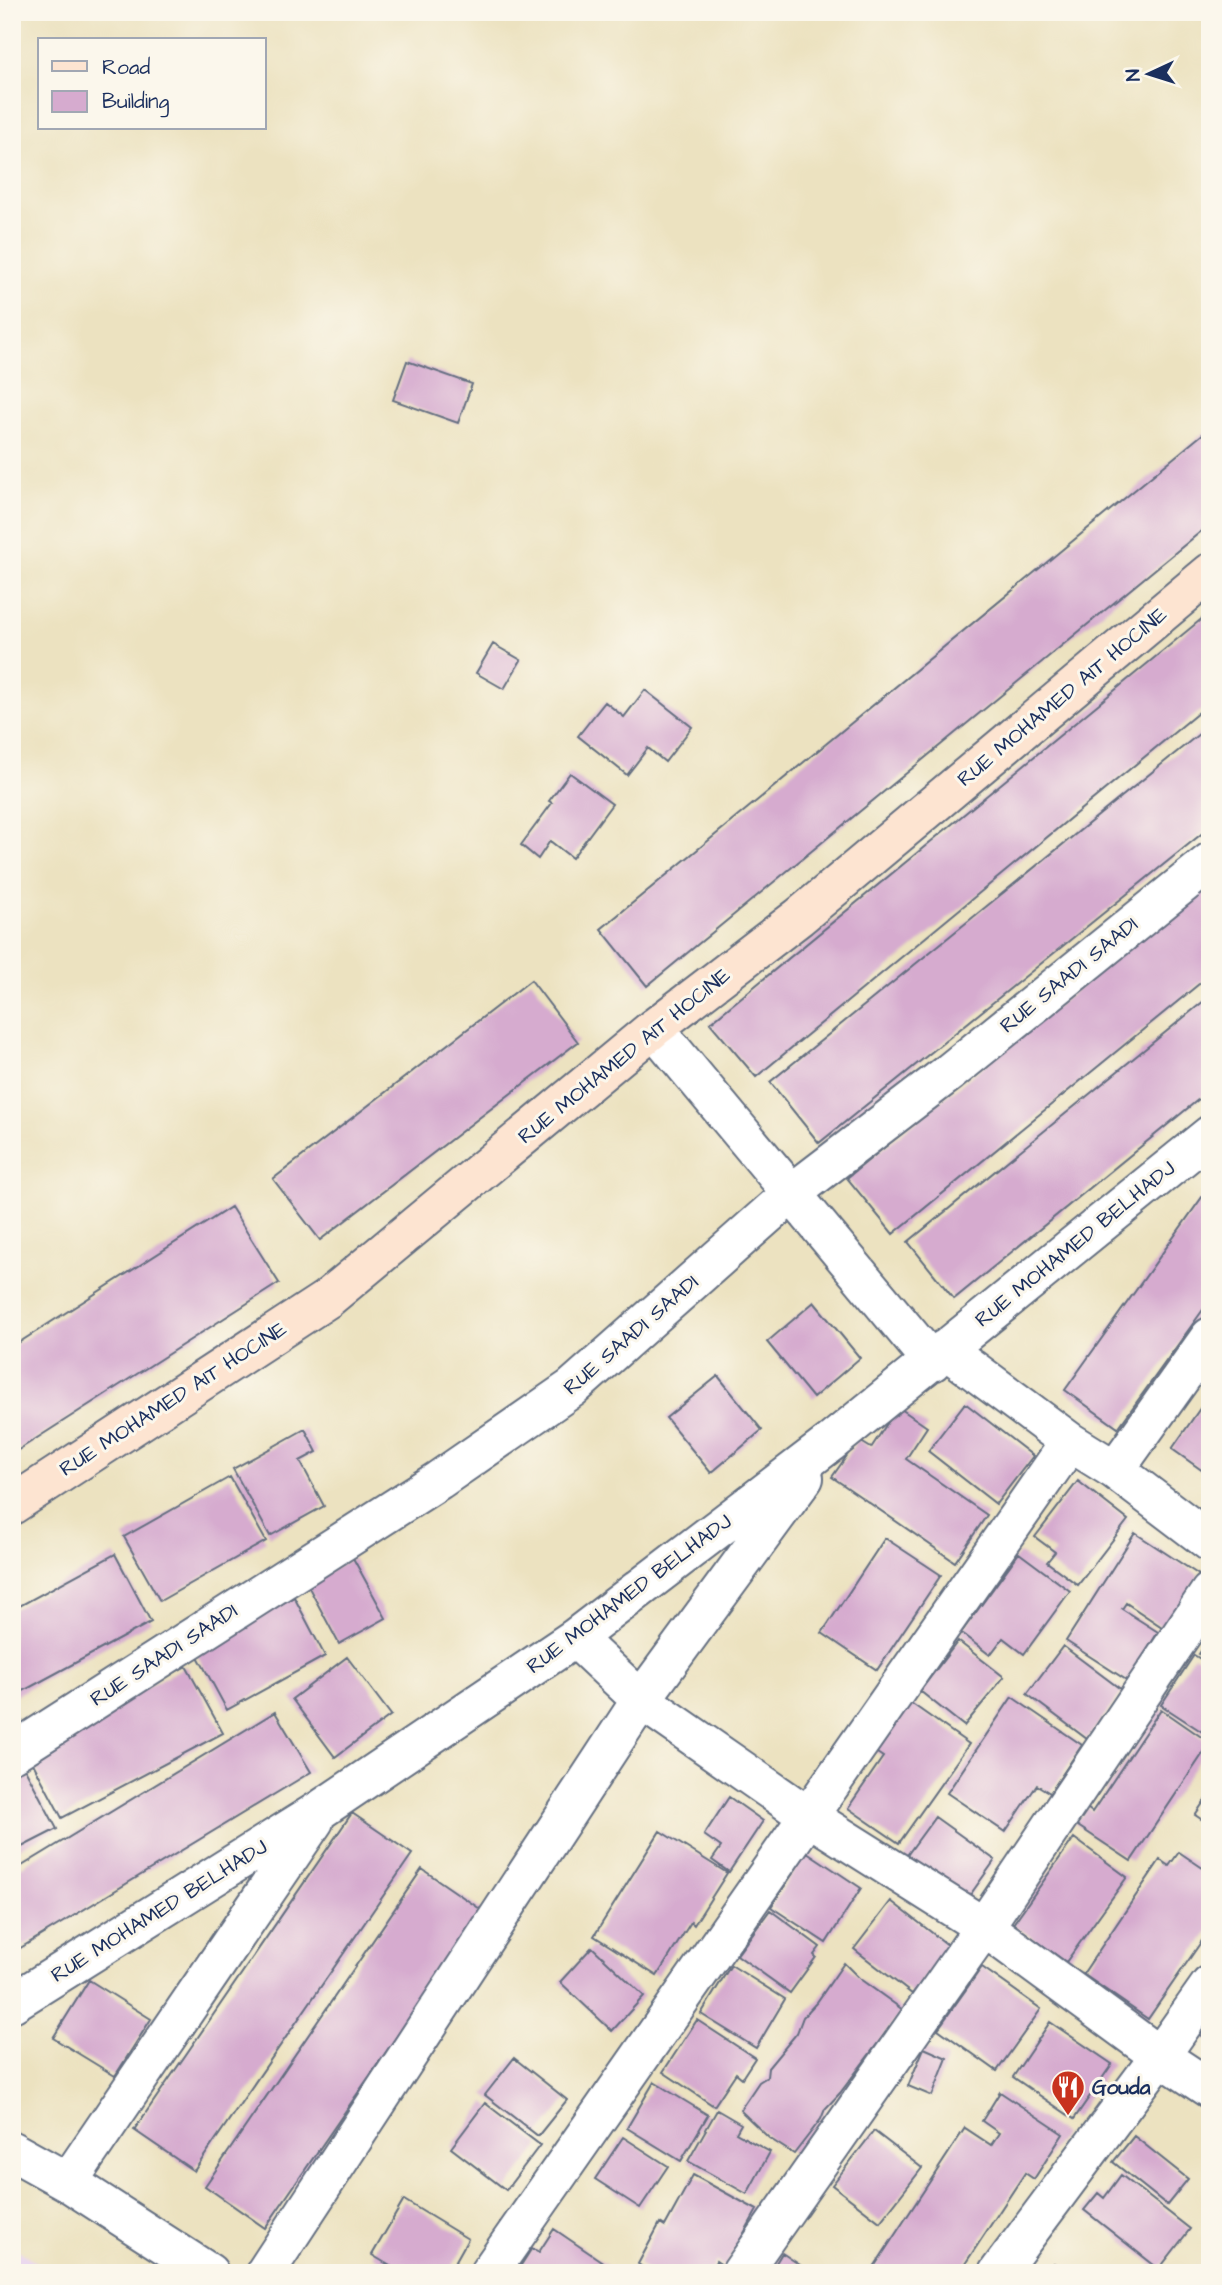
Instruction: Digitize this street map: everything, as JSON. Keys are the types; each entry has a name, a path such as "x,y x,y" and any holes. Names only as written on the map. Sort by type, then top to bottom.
{"street":[{"name":"RUE MOHAMED AIT HOCINE","path":"12,1505 327,1299 654,1028 799,917 1210,573"},
{"name":"RUE SAADI SAADI","path":"12,1752 439,1480 572,1388 792,1194 950,1072 1210,862"},
{"path":"654,1028 792,1194 938,1356 1115,1470 1210,1542"},
{"name":"RUE MOHAMED BELHADJ","path":"12,2003 323,1808 575,1639 830,1443 1210,1135"},
{"path":"1115,1470 1210,1337"},
{"path":"489,2273 1070,1442"},
{"path":"265,2273 641,1700 830,1443"},
{"path":"741,2273 984,1927 1210,1592"},
{"path":"575,1639 641,1700 808,1815 984,1927 1160,2056 1210,2089"},
{"path":"68,2182 323,1808"},
{"path":"998,2273 1210,1985"},
{"path":"12,2151 68,2182 209,2273"}],"shaded area":[{"path":"12,2246 53,2273 12,2273"}],"building":[{"path":"407,361 472,384 458,423 393,400"},
{"path":"1210,428 1210,524 647,986 601,929"},
{"path":"1210,612 1210,703 756,1077 710,1023"},
{"path":"493,644 521,660 504,689 476,673"},
{"path":"645,690 692,727 665,762 648,748 627,775 578,736 605,702 624,717"},
{"path":"1210,725 1210,827 819,1143 770,1082"},
{"path":"570,773 612,804 572,858 550,841 538,859 521,845"},
{"path":"1210,881 1210,975 893,1234 847,1178"},
{"path":"531,980 578,1042 320,1240 273,1179"},
{"path":"1210,996 1210,1090 954,1299 908,1242"},
{"path":"1210,1186 1210,1300 1118,1428 1065,1390"},
{"path":"231,1207 279,1283 12,1454 12,1347"},
{"path":"814,1302 860,1358 813,1398 767,1342"},
{"path":"718,1376 762,1430 711,1473 666,1418"},
{"path":"1210,1394 1210,1476 1172,1449"},
{"path":"965,1403 1033,1456 996,1504 928,1451"},
{"path":"898,1407 927,1427 906,1459 987,1515 955,1562 832,1477 858,1440 871,1448"},
{"path":"305,1429 317,1452 300,1461 324,1506 270,1536 233,1469"},
{"path":"230,1477 266,1541 160,1601 124,1537"},
{"path":"1078,1481 1128,1520 1078,1585 1047,1562 1055,1552 1035,1537"},
{"path":"1135,1533 1199,1575 1165,1629 1126,1603 1122,1609 1158,1632 1128,1681 1066,1641"},
{"path":"885,1538 941,1575 877,1670 822,1633"},
{"path":"1019,1553 1070,1591 1024,1654 1003,1638 990,1655 961,1633"},
{"path":"115,1554 151,1622 12,1697 12,1610"},
{"path":"353,1558 386,1618 339,1644 307,1584"},
{"path":"294,1597 325,1656 227,1710 195,1651"},
{"path":"1210,1638 1210,1661 1199,1654"},
{"path":"958,1641 1004,1677 964,1726 920,1691"},
{"path":"1063,1646 1123,1691 1087,1739 1027,1694"},
{"path":"1194,1655 1210,1665 1210,1737 1161,1705"},
{"path":"347,1657 391,1715 335,1757 292,1699"},
{"path":"186,1666 223,1733 62,1818 27,1752"},
{"path":"1012,1697 1082,1745 1050,1793 1037,1785 1005,1832 947,1793"},
{"path":"908,1701 969,1744 899,1843 848,1808 883,1757 874,1751"},
{"path":"1161,1709 1210,1743 1131,1861 1075,1824 1087,1808 1092,1812"},
{"path":"275,1712 311,1772 12,1953 12,1872"},
{"path":"24,1767 57,1829 12,1852 12,1773"},
{"path":"1210,1793 1210,1825 1195,1815"},
{"path":"729,1797 763,1821 729,1872 712,1860 721,1847 704,1835"},
{"path":"352,1813 412,1854 194,2171 134,2130"},
{"path":"935,1817 995,1860 965,1902 905,1858"},
{"path":"660,1831 727,1873 694,1925 691,1922 657,1976 594,1936"},
{"path":"1074,1838 1127,1877 1066,1962 1013,1924"},
{"path":"807,1852 861,1888 826,1943 771,1907"},
{"path":"1179,1852 1210,1873 1210,1929 1148,2019 1083,1974 1160,1860 1169,1866"},
{"path":"422,1869 483,1911 265,2228 205,2186"},
{"path":"891,1901 949,1946 912,1994 854,1949"},
{"path":"770,1910 820,1947 814,1955 816,1957 790,1993 737,1955"},
{"path":"592,1947 644,1996 612,2031 560,1982"},
{"path":"844,1963 860,1979 903,2010 825,2109 821,2119 794,2154 769,2138 740,2110 759,2082 767,2077 768,2068 797,2033 803,2017"},
{"path":"731,1965 785,1999 756,2048 701,2014"},
{"path":"982,1967 1041,2009 997,2071 938,2029"},
{"path":"89,1980 151,2019 115,2076 53,2038"},
{"path":"697,2020 755,2058 742,2078 736,2073 714,2106 663,2072"},
{"path":"1210,2021 1210,2042 1200,2035"},
{"path":"1050,2022 1112,2064 1074,2119 1013,2077"},
{"path":"924,2048 947,2058 932,2096 908,2086"},
{"path":"514,2058 567,2100 538,2136 485,2095"},
{"path":"654,2082 708,2115 681,2161 627,2128"},
{"path":"1000,2092 1063,2134 1034,2179 1025,2173 959,2273 870,2273 965,2128 991,2145 999,2133 982,2121"},
{"path":"485,2103 540,2145 506,2190 451,2148"},
{"path":"717,2110 741,2124 736,2133 770,2152 747,2194 688,2161"},
{"path":"874,2131 922,2168 880,2222 832,2185"},
{"path":"1134,2136 1188,2179 1167,2205 1113,2162"},
{"path":"623,2137 668,2166 640,2208 595,2179"},
{"path":"693,2175 757,2210 725,2267 716,2261 710,2273 652,2273 638,2264 660,2223 665,2226"},
{"path":"1121,2175 1190,2229 1159,2269 1084,2210 1098,2193 1104,2198"},
{"path":"404,2200 468,2239 449,2273 402,2273 372,2255"},
{"path":"554,2229 607,2265 602,2273 516,2273 532,2248 539,2252"},
{"path":"782,2253 812,2273 770,2273"},
{"path":"1053,2263 1074,2273 1049,2273"}],"place":[{"name":"Gouda","path":"1068,2117"}]}
